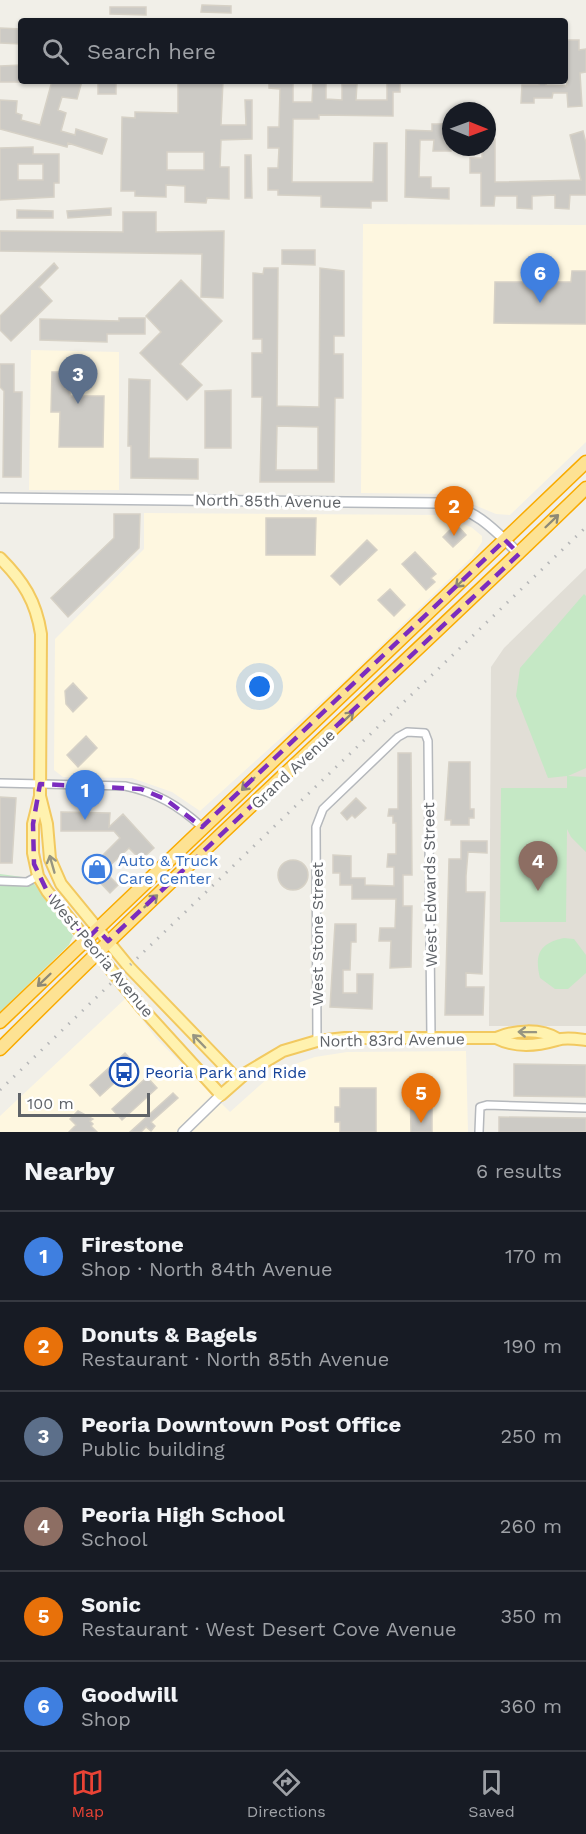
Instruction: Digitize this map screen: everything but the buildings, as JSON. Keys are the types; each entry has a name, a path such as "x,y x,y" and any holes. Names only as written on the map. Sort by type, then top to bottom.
{"highway":[{"name":"Grand Avenue","path":"0,1022 586,462"},
{"name":"Grand Avenue","path":"0,1049 96,952 305,758 586,489"},
{"path":"290,743 305,758"}],"main road":[{"name":"West Peoria Avenue","path":"0,558 26,587 36,609 41,633 40,796 47,824 54,872 61,884 229,1087"},
{"name":"West Peoria Avenue","path":"40,796 33,824 33,853 38,876 47,891 141,1007 229,1087"},
{"name":"North 83rd Avenue","path":"229,1087 283,1051 317,1041 496,1038 510,1032 547,1032 558,1039 586,1040"}],"street":[{"name":"North 85th Avenue","path":"0,498 439,503 471,512 519,554"},
{"name":"West Stone Street","path":"317,1041 316,827 323,809 398,737 406,732 425,733"},
{"name":"West Edwards Street","path":"425,733 429,741 431,1038"},
{"path":"0,783 125,786 141,789 165,799 202,827"},
{"path":"0,881 27,882 38,876"},
{"path":"183,1132 229,1087"},
{"path":"479,1132 480,1107 586,1108"}],"highlighted area":[{"path":"505,540 519,554 108,941 97,929 87,939 47,891 34,864 33,824 40,784 141,789 165,799 202,827"}],"shaded area":[{"path":"363,224 586,225 586,442 510,515 496,514 448,494 361,493"},
{"path":"31,350 119,352 119,490 29,490"},
{"path":"144,513 439,515 471,527 482,536 482,542 472,557 344,681 200,811 172,792 132,778 63,777 54,770 55,639 144,549"},
{"path":"586,568 586,1026 489,1026 491,667 504,648"},
{"path":"126,998 156,1038 230,1112 267,1079 292,1065 315,1057 347,1052 466,1051 468,1132 0,1132 0,1116"}],"green space":[{"path":"584,594 586,596 586,768 568,776 586,777 586,852 571,837 567,829 566,922 500,922 501,788 567,788 567,776 548,778 516,696 520,668"},
{"path":"0,874 30,878 73,936 69,945 0,1012"},
{"path":"564,938 574,939 586,955 586,973 568,989 555,989 540,978 539,956 549,943"}],"railway":[{"path":"0,1090 586,527"}],"place":[{"name":"Goodwill","path":"540,303"},
{"name":"Peoria Downtown Post Office","path":"78,404"},
{"name":"Donuts & Bagels","path":"454,536"},
{"name":"Firestone","path":"85,820"},
{"name":"Auto & Truck Care Center","path":"97,869"},
{"name":"Peoria High School","path":"538,891"},
{"name":"Peoria Park and Ride","path":"124,1072"},
{"name":"Sonic","path":"421,1123"}]}
